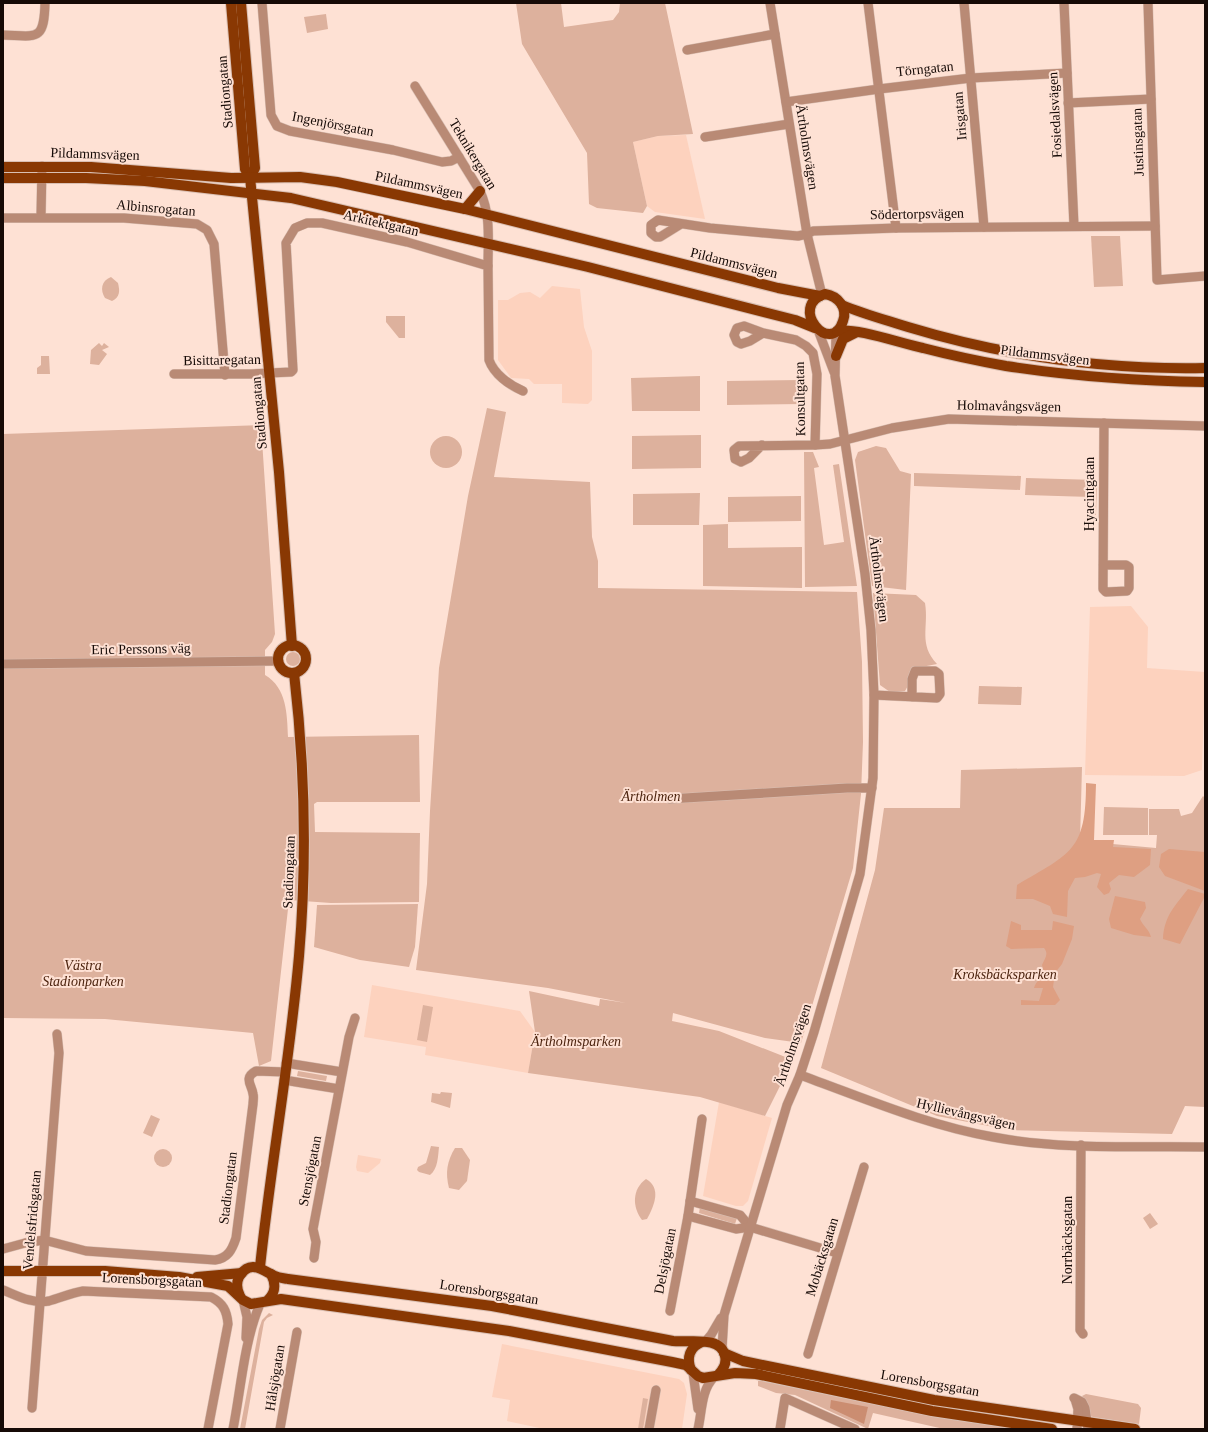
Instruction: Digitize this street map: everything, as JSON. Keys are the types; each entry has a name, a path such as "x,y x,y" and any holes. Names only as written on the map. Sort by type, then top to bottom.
{"main road":[{"name":"Stadiongatan","path":"231,3 246,169 250,177 270,373 292,646"},
{"name":"Stadiongatan","path":"241,3 255,168 250,177"},
{"path":"254,160 262,170 275,176"},
{"name":"Pildammsvägen","path":"3,167 42,166 127,169 225,177 300,177 337,182 465,209 778,288 821,296"},
{"name":"Pildammsvägen","path":"3,178 42,177 145,181 291,198 588,267 795,320 816,329"},
{"path":"465,209 480,191"},
{"path":"821,296 832,296 842,305"},
{"name":"Ärtholmsvägen","path":"816,329 811,320 810,312 814,302 821,296"},
{"name":"Pildammsvägen","path":"842,305 859,312 936,335 1006,352 1122,367 1205,368"},
{"name":"Ärtholmsvägen","path":"836,331 844,316 842,305"},
{"path":"816,329 826,333 836,331"},
{"name":"Pildammsvägen","path":"836,331 858,332 924,349 1006,366 1111,377 1205,382"},
{"path":"836,356 843,339 858,332"},
{"path":"292,646 301,648 306,659 304,667 294,673 283,669 279,661 280,653 283,649 292,646"},
{"name":"Stadiongatan","path":"260,1267 298,957 304,858 301,737 294,673"},
{"name":"Lorensborgsgatan","path":"179,1278 242,1273 252,1267 260,1267 271,1274 288,1279 492,1306 673,1341 715,1343 723,1351 742,1361 934,1400 1082,1425 1135,1429"},
{"name":"Lorensborgsgatan","path":"3,1271 106,1271 179,1278 228,1286 251,1304 286,1299 509,1330 686,1365 703,1378 746,1372 932,1411 1052,1429"},
{"path":"242,1273 237,1282 242,1298"},
{"path":"264,1302 274,1292 275,1286 271,1274"},
{"path":"692,1371 689,1364 690,1353 697,1344 704,1342"},
{"path":"716,1376 726,1362 723,1351"}],"street":[{"path":"3,35 33,35 38,33 44,26 45,3"},
{"name":"Ingenjörsgatan","path":"262,3 271,115 277,126 290,131 393,150 442,162 451,161 459,157"},
{"name":"Ärtholmsvägen","path":"770,3 807,234 821,296"},
{"path":"868,3 896,228"},
{"name":"Irisgatan","path":"964,3 984,227"},
{"name":"Fosiedalsvägen","path":"1064,3 1074,226"},
{"name":"Justinsgatan","path":"1148,3 1157,280 1205,276"},
{"path":"688,50 775,34"},
{"name":"Törngatan","path":"786,102 971,78 1067,74"},
{"name":"Teknikergatan","path":"415,86 480,191 485,202 488,216 488,266"},
{"path":"1068,103 1151,99"},
{"path":"705,137 789,124"},
{"path":"41,216 42,166"},
{"name":"Albinsrogatan","path":"3,218 41,216 124,218 197,224 207,230 214,244 225,375"},
{"name":"Arkitektgatan","path":"270,373 291,372 294,367 285,250 290,235 299,226 314,222 329,225 407,242 488,266"},
{"name":"Södertorpsvägen","path":"680,224 778,234 807,234 813,231 896,228 1155,226"},
{"path":"488,266 488,360 509,385 523,391"},
{"name":"Ärtholmsvägen","path":"816,329 835,376"},
{"name":"Ärtholmsvägen","path":"723,1351 722,1325 726,1307 787,1105 800,1076 860,874 872,788 874,658 865,574 835,376 836,331"},
{"name":"Konsultgatan","path":"762,445 815,445 817,374 813,353 802,343 763,333"},
{"name":"Bisittaregatan","path":"174,374 225,375 270,373"},
{"name":"Holmavångsvägen","path":"815,445 845,440 899,427 949,419 1205,426"},
{"name":"Hyacintgatan","path":"1103,565 1104,423"},
{"name":"Eric Perssons väg","path":"3,664 279,661"},
{"path":"874,695 912,697"},
{"path":"669,799 872,788"},
{"name":"Stensjögatan","path":"314,1258 316,1242 313,1230 351,1025 355,1018"},
{"name":"Vendelsfridsgatan","path":"32,1408 41,1270 59,1053 57,1034"},
{"name":"Stadiongatan","path":"234,1246 253,1104 253,1094 249,1084 250,1078 256,1071 285,1072"},
{"path":"285,1072 342,1072"},
{"path":"285,1072 339,1089"},
{"name":"Hyllievångsvägen","path":"800,1076 927,1121 1012,1140 1081,1145 1205,1147"},
{"name":"Delsjögatan","path":"670,1311 688,1216 702,1119"},
{"name":"Norrbäcksgatan","path":"1081,1145 1080,1330 1083,1334"},
{"name":"Mobäcksgatan","path":"808,1354 864,1167"},
{"path":"690,1201 740,1215 750,1227 837,1253"},
{"name":"Delsjögatan","path":"688,1216 736,1229 750,1227"},
{"name":"Lorensborgsgatan","path":"3,1249 44,1240 86,1251 214,1260 229,1254 234,1246"},
{"name":"Lorensborgsgatan","path":"3,1290 25,1300 39,1302 49,1301 71,1293 83,1291 211,1297 216,1300 225,1309 228,1324 208,1429"},
{"path":"242,1298 247,1317 246,1351"},
{"path":"233,1429 246,1351 254,1318 264,1302"},
{"name":"Ärtholmsvägen","path":"704,1342 714,1331 726,1307"},
{"name":"Hålsjögatan","path":"280,1429 296,1332"},
{"path":"692,1371 697,1391 699,1427"},
{"path":"699,1427 705,1392 709,1382 716,1376"},
{"path":"649,1429 656,1390"},
{"path":"780,1429 785,1398 855,1429"}],"shaded area":[{"path":"686,135 705,219 655,212 647,206 633,142 658,136"},
{"path":"552,286 580,289 584,327 592,351 592,400 588,404 562,403 562,384 534,384 529,379 511,378 498,360 498,300 508,300 520,293 530,292 540,298"},
{"path":"1131,606 1148,627 1147,668 1205,672 1202,770 1184,776 1085,775 1090,607"},
{"path":"1086,783 1096,784 1094,840 1114,840 1113,847 1151,849 1150,865 1134,877 1119,875 1109,883 1111,889 1109,893 1104,895 1097,887 1101,874 1097,873 1085,877 1075,878 1068,891 1067,917 1053,914 1050,906 1033,899 1016,899 1017,885 1063,857 1072,848 1083,823"},
{"path":"1169,849 1205,852 1205,891 1165,876 1159,867 1161,854"},
{"path":"1188,889 1205,894 1205,896 1180,944 1163,939 1166,924 1171,912"},
{"path":"1115,896 1145,902 1146,908 1140,919 1151,937 1134,935 1111,928 1109,919"},
{"path":"1011,921 1021,925 1021,930 1052,930 1053,921 1074,926 1072,939 1062,964 1055,973 1053,987 1060,1000 1055,1005 1021,1005 1021,1000 1039,1001 1043,988 1034,988 1044,972 1042,965 1046,952 1044,948 1011,949 1006,946"},
{"path":"372,985 520,1011 535,1032 528,1073 425,1055 426,1047 364,1037"},
{"path":"719,1102 772,1118 748,1201 743,1206 736,1206 703,1196"},
{"path":"358,1155 381,1159 380,1163 368,1173 357,1171 356,1167"},
{"path":"502,1344 679,1379 684,1383 687,1394 682,1429 544,1429 507,1421 510,1400 492,1397"},
{"path":"831,1400 868,1407 864,1424 830,1408"}],"green space":[{"path":"516,3 561,3 564,27 613,20 619,12 620,3 665,3 693,134 658,136 633,142 647,206 643,213 597,208 589,204 587,153 522,44"},
{"path":"326,14 328,29 307,33 304,17"},
{"path":"1091,236 1120,236 1123,286 1094,287"},
{"path":"111,277 118,283 119,289 118,296 112,301 105,298 102,292 103,283"},
{"path":"386,316 405,316 405,338 399,338 386,322"},
{"path":"99,343 102,346 104,343 109,347 102,350 107,354 99,365 90,364 91,350"},
{"path":"41,356 49,356 50,374 37,374 37,368 41,365"},
{"path":"700,376 700,411 632,411 631,378"},
{"path":"801,380 801,404 727,405 727,381"},
{"name":"Ärtholmen","path":"487,408 506,412 494,477 590,482 592,537 598,561 598,588 857,592 862,662 863,742 861,794 853,868 801,1043 765,1038 673,1013 672,1021 719,1031 793,1060 765,1116 700,1097 528,1073 535,1032 529,991 599,1006 600,999 626,1003 548,988 416,970 427,884 439,668 468,496"},
{"name":"Västra Stadionparken","path":"261,425 275,634 272,642 265,650 265,675 272,680 282,694 286,711 288,737 419,735 420,802 317,802 314,804 315,832 420,833 419,902 331,903 289,900 271,1061 259,1066 253,1033 105,1019 3,1018 3,434"},
{"path":"701,435 701,468 632,469 632,436"},
{"path":"443,436 449,436 458,440 462,452 458,464 449,468 443,468 434,464 430,455 430,449 434,440"},
{"path":"876,446 886,448 900,471 911,474 906,590 872,586 855,460 858,452"},
{"path":"804,452 813,452 819,467 814,468 824,545 844,542 833,465 839,464 857,586 805,587"},
{"path":"914,473 1021,476 1020,490 914,486"},
{"path":"1026,478 1097,480 1096,515 1091,515 1091,497 1025,495"},
{"path":"700,493 699,525 633,525 633,494"},
{"path":"801,496 801,521 728,522 728,497"},
{"path":"728,524 728,548 802,547 802,588 703,586 703,525"},
{"path":"873,593 916,595 925,603 926,642 931,657 937,664 911,669 909,684 905,691 890,692 880,685"},
{"path":"293,652 298,654 300,659 298,664 293,666 288,664 286,659 288,654"},
{"path":"979,686 1022,687 1021,705 978,704"},
{"name":"Kroksbäcksparken","path":"1082,767 1080,841 1156,848 1157,835 1149,835 1149,809 1179,809 1181,816 1192,813 1203,796 1205,798 1205,1107 1185,1106 1172,1134 1009,1130 937,1116 821,1068 875,870 884,808 960,808 961,770"},
{"path":"1104,807 1148,808 1148,835 1103,835"},
{"path":"418,904 415,947 409,967 360,960 314,947 317,905"},
{"path":"423,1005 433,1007 427,1042 417,1040"},
{"path":"298,1071 327,1076 326,1081 297,1076"},
{"path":"441,1092 452,1093 450,1108 431,1102 432,1093 440,1094"},
{"path":"151,1115 160,1119 152,1137 143,1133"},
{"path":"431,1146 439,1147 436,1166 430,1175 417,1170 418,1167 426,1163"},
{"path":"455,1148 462,1148 470,1160 467,1181 459,1190 449,1188 447,1177 450,1158"},
{"path":"163,1149 169,1152 172,1158 169,1164 163,1167 157,1164 154,1158 157,1152"},
{"path":"646,1179 654,1187 655,1198 647,1219 642,1220 636,1210 635,1198 638,1188"},
{"path":"700,1207 737,1218 735,1224 699,1213"},
{"path":"1150,1213 1158,1224 1150,1229 1143,1218"},
{"path":"269,1313 273,1315 267,1318 264,1322 245,1429 240,1429 259,1329 262,1320"},
{"path":"758,1381 1030,1429 944,1429 873,1413 868,1429 795,1395 776,1393 758,1386"},
{"path":"1086,1394 1138,1404 1141,1408 1139,1424 1090,1416 1086,1402 1082,1396"},
{"path":"643,1398 648,1399 643,1429 638,1429"}],"park label":[{"name":"Ärtholmsparken","path":"576,1041"}]}
